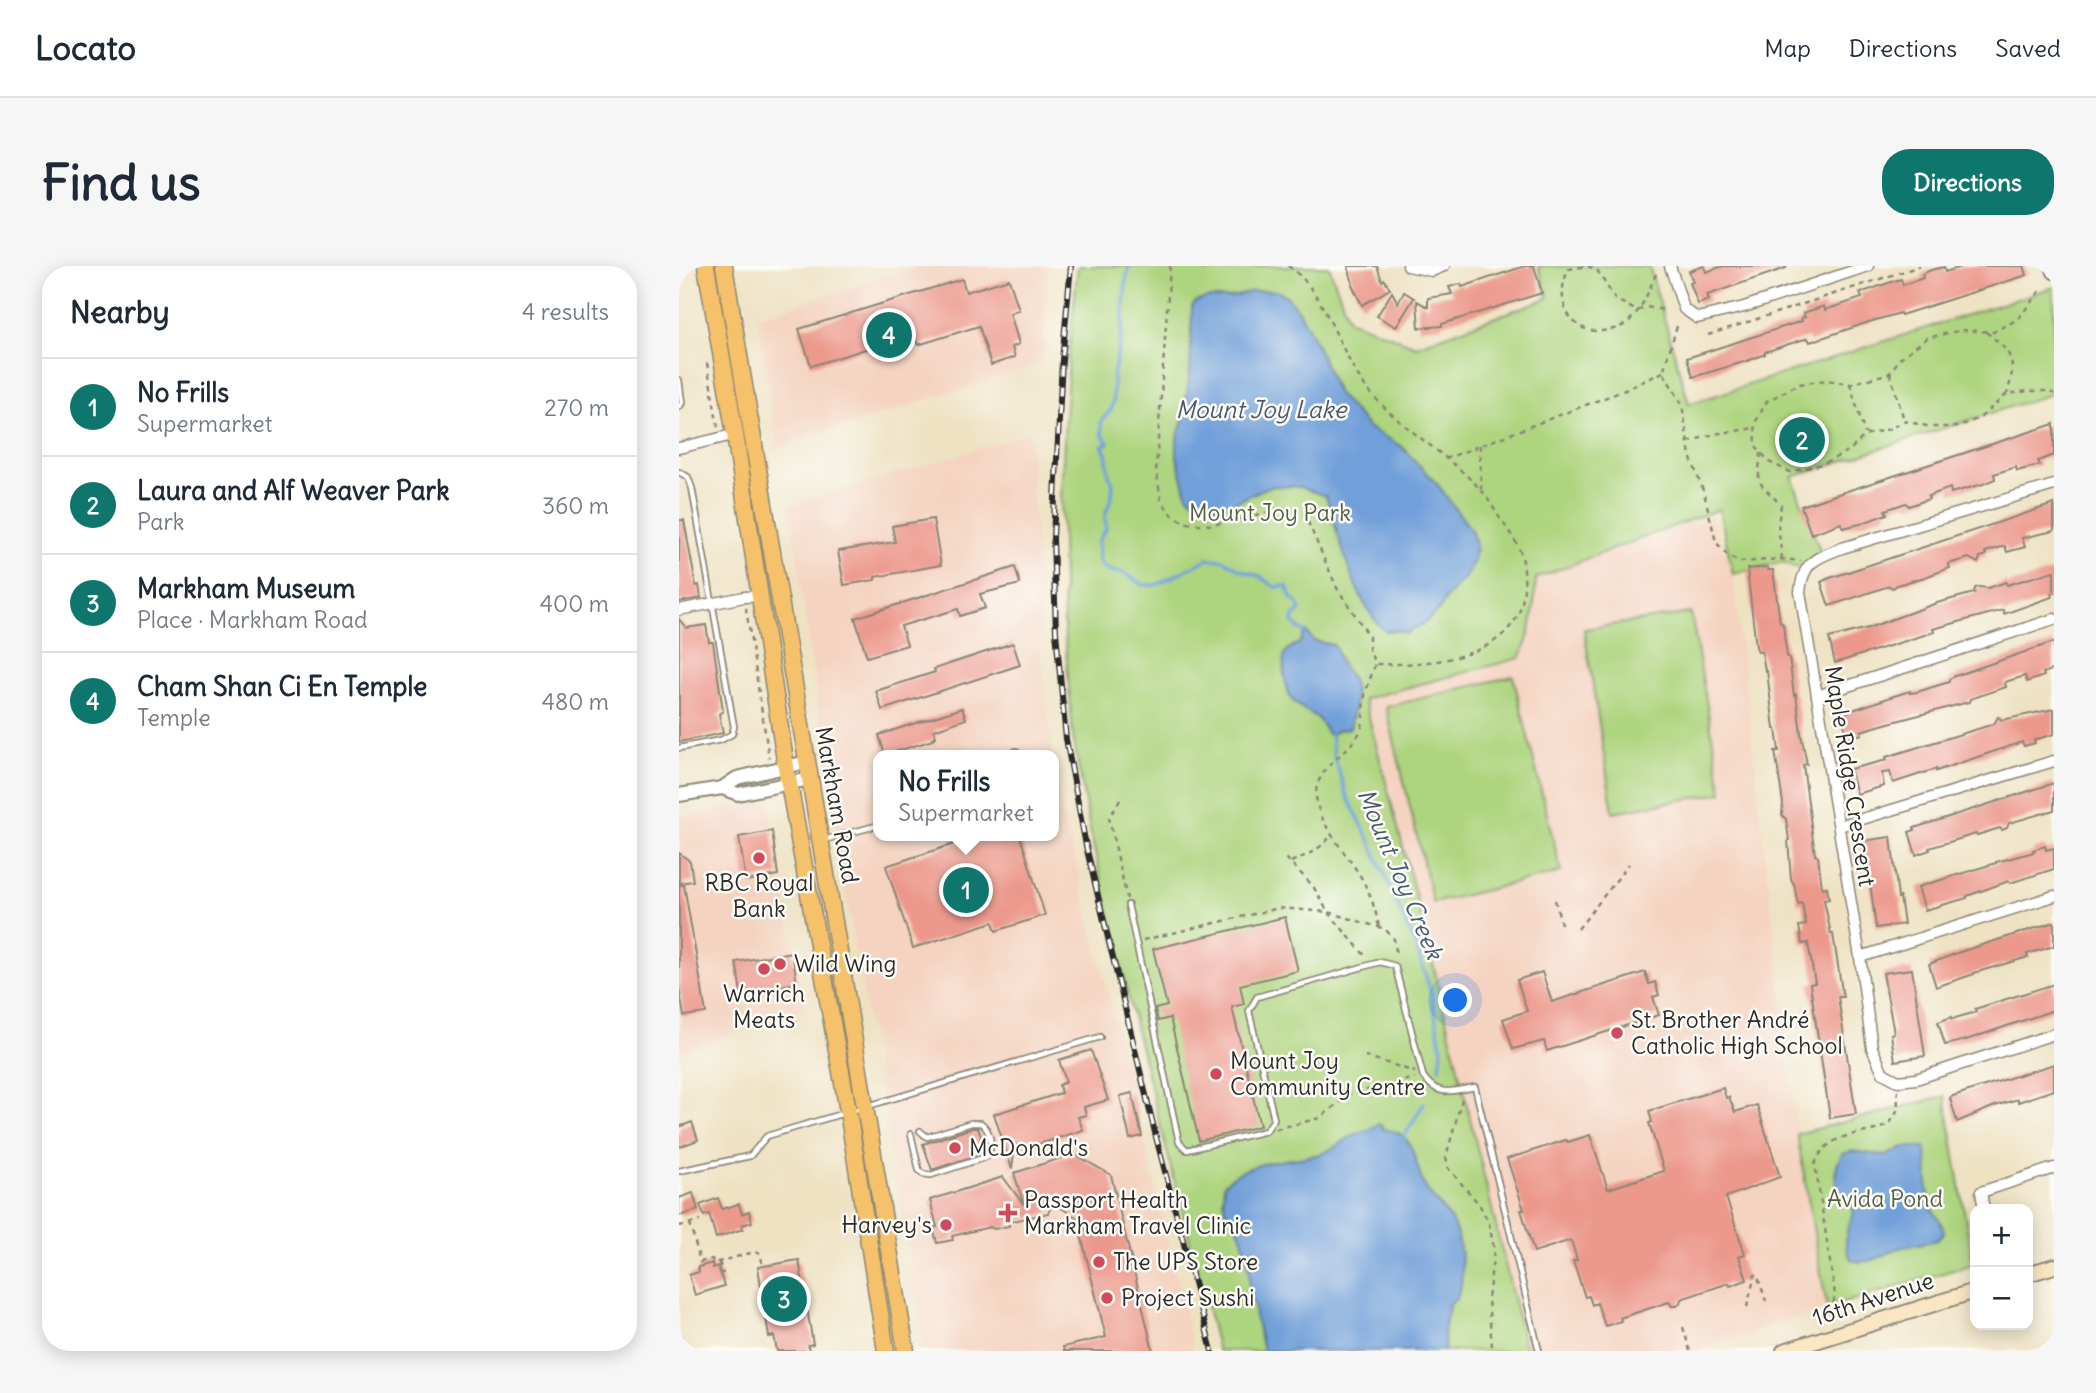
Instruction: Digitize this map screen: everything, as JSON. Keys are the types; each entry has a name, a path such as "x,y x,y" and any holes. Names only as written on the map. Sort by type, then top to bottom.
{"main road":[{"name":"Markham Road","path":"706,266 788,776 848,1111 886,1351"},
{"name":"Markham Road","path":"728,270 752,432 906,1351"},
{"path":"2033,1272 2054,1266"},
{"name":"16th Avenue","path":"1784,1351 1970,1290"}],"street":[{"path":"1408,266 1431,271 1444,266"},
{"path":"1669,266 1684,309 1697,318 1744,307 1868,266"},
{"path":"2052,266 2054,272"},
{"path":"679,448 752,432"},
{"path":"1811,562 1842,548 2054,485"},
{"name":"Maple Ridge Crescent","path":"1811,562 1804,570 1800,592 1860,957 1872,1048 1884,1073 1898,1081"},
{"path":"679,610 760,596"},
{"path":"1817,696 2054,619"},
{"path":"1839,826 2054,761"},
{"path":"788,776 807,762"},
{"path":"679,795 722,788 737,778 788,776 810,779"},
{"path":"1860,957 2054,896"},
{"path":"1898,1081 1916,1079 2054,1034"},
{"path":"1983,1204 1981,1192 2054,1168"}],"lane":[{"path":"679,380 682,403 679,407"},
{"path":"679,472 688,477 692,488 734,731 721,740 679,748"},
{"path":"820,841 873,827"},
{"path":"1128,905 1179,1143 1187,1150 1266,1131 1274,1119 1249,1011 1257,997 1380,961 1395,966 1423,1076 1431,1087 1445,1092 1475,1087 1539,1351"},
{"path":"679,1171 750,1156 767,1136 1100,1037"},
{"path":"911,1134 919,1170 923,1174 931,1175 986,1157 991,1152 986,1127 981,1123 971,1123 927,1137 920,1131"},
{"path":"679,1338 681,1351"}],"path":[{"path":"1170,266 1156,468 1161,500 1171,513 1185,523 1212,525 1287,508 1304,513 1337,588 1369,636 1369,649 1375,664 1364,699 1362,730 1326,768 1316,788 1317,804 1323,821 1364,882 1375,908 1379,927"},
{"path":"1192,266 1230,266"},
{"path":"1288,266 1300,274 1315,295 1342,349 1364,385 1384,407 1481,489 1520,548 1525,571 1519,614 1498,638 1484,648 1461,656 1402,665 1375,664"},
{"path":"1637,311 1615,299 1597,270 1588,266 1568,268 1562,300 1569,316 1580,327 1597,332 1616,329 1631,320 1646,299 1656,274"},
{"path":"1708,335 1920,266"},
{"path":"1986,332 2005,346 2012,362 2012,377 2007,394 1981,417 1959,427 1931,427 1905,421 1889,429 1865,435 1850,450 1822,464 1790,472 1769,462 1756,446 1755,423 1767,401 1799,384 1827,380 1850,384 1890,373 1900,358 1927,338 1962,330 1993,332 2018,318 2040,291"},
{"path":"1637,311 1646,307 1667,310"},
{"path":"1445,459 1625,390 1663,372 1677,327"},
{"path":"1663,372 1682,404 1690,456 1704,493 1716,542 1728,556 1739,562 1783,559 1811,562"},
{"path":"1890,373 1905,421"},
{"path":"1850,384 1865,435"},
{"path":"2007,394 2028,391 2049,391 2054,394"},
{"path":"1688,442 1714,434 1755,428"},
{"path":"1480,445 1481,489"},
{"path":"1761,452 1758,477 1764,491 1781,505 1778,524 1783,559"},
{"path":"746,609 769,758"},
{"path":"1120,800 1109,818 1128,905"},
{"path":"1291,862 1309,855 1332,834"},
{"path":"1286,858 1313,886 1328,912 1372,964"},
{"path":"1578,929 1629,864"},
{"path":"1555,901 1561,924"},
{"path":"1136,942 1279,908 1328,912 1385,929 1394,939 1398,959 1395,966"},
{"path":"1365,1056 1423,1076"},
{"path":"1266,1131 1320,1118 1350,1094 1423,1076"},
{"path":"1832,1314 1835,1294 1815,1164 1820,1151 1837,1138 1888,1125 1897,1113 1898,1081"},
{"path":"1465,1089 1446,1157 1448,1168 1479,1204 1489,1223 1495,1249 1488,1299 1492,1346"},
{"path":"679,1226 701,1221"},
{"path":"690,1223 701,1262 712,1259 714,1263 754,1252 761,1254 762,1263"},
{"path":"719,1262 723,1274"},
{"path":"1747,1307 1755,1275 1758,1274 1766,1301"},
{"path":"1683,1327 1690,1351"}],"shaded area":[{"path":"919,266 1048,266 1041,363 778,447 758,317"},
{"path":"1030,433 1041,656 1052,750 873,750 873,841 1059,841 1059,797 1137,1108 1194,1351 926,1351 840,862 790,506"},
{"name":"St. Brother André Catholic High School","path":"1710,516 1733,574 1797,1134 1827,1308 1691,1351 1526,1351 1425,931 1364,699 1520,658 1535,578"},
{"path":"763,801 770,808 804,1008 679,1051 679,818"}],"green space":[{"name":"Mount Joy Park","path":"1078,266 1329,266 1349,320 1416,346 1548,298 1538,266 1649,266 1689,404 2054,287 2054,393 1792,477 1822,556 1804,570 1782,562 1733,574 1719,509 1536,578 1530,629 1520,658 1364,699 1425,931 1526,1351 1218,1351 1136,1030 1092,840 1073,737 1064,625 1061,495 1069,352"},
{"path":"1691,613 1722,793 1613,812 1584,629"},
{"path":"1513,676 1561,872 1433,903 1386,707"},
{"name":"Avida Pond","path":"1945,1096 1970,1246 1970,1265 1827,1308 1797,1134"}],"water":[{"name":"Mount Joy Lake","path":"1253,291 1277,291 1288,298 1305,322 1338,395 1368,427 1401,446 1438,485 1471,530 1476,545 1474,561 1464,579 1425,623 1406,633 1385,631 1365,604 1349,568 1326,496 1300,487 1275,486 1265,488 1226,507 1212,508 1195,502 1187,495 1177,457 1177,439 1183,420 1190,372 1192,307 1195,302 1206,298 1229,298"},
{"path":"1305,632 1314,641 1334,645 1353,682 1355,702 1350,728 1338,730 1331,735 1319,720 1292,700 1286,684 1284,656 1292,646 1300,643"},
{"path":"1378,1124 1383,1129 1402,1135 1408,1141 1424,1185 1456,1231 1462,1272 1459,1292 1448,1306 1444,1330 1445,1351 1263,1351 1254,1303 1247,1299 1249,1271 1243,1241 1225,1208 1224,1184 1245,1170 1257,1166 1320,1154"},
{"name":"Avida Pond","path":"1903,1147 1925,1147 1930,1203 1944,1233 1937,1240 1899,1248 1873,1260 1851,1260 1847,1235 1853,1212 1837,1186 1835,1175 1839,1160 1842,1154 1853,1151 1886,1156"}],"building":[{"path":"1348,266 1377,266 1382,281 1384,279 1390,289 1362,305 1352,285"},
{"path":"1525,266 1534,266 1542,293 1442,326 1419,328 1417,301 1428,307 1428,298 1452,294 1449,287 1461,284 1462,287"},
{"path":"1704,266 1706,272 1723,266 1786,268 1707,295 1709,300 1698,304 1690,283 1693,282 1689,271"},
{"path":"1964,266 2024,266 2027,275 1810,342 1808,338 1747,361 1693,377 1687,358 1802,321 1801,318 1805,317 1803,313 1824,306 1825,310 1862,298 1860,293 1891,282 1901,279 1903,285 1923,278 1922,274 1931,270 1944,267 1945,272"},
{"path":"962,279 966,292 1009,279 1019,310 1010,313 1019,344 1012,347 1015,357 991,365 979,326 918,345 914,334 811,366 799,329"},
{"path":"1392,292 1398,303 1404,292 1414,298 1396,327 1377,316"},
{"path":"2054,424 2054,455 2038,461 2040,465 2017,471 2016,467 1994,474 1995,479 1983,484 1951,493 1950,488 1909,506 1906,503 1885,510 1887,514 1860,524 1843,528 1841,523 1811,534 1801,506"},
{"path":"2054,504 2054,531 2022,538 2025,547 2007,552 2005,546 1985,552 1986,555 1980,557 1978,563 1969,558 1948,564 1950,568 1925,577 1829,606 1821,582 1827,579"},
{"path":"933,519 941,565 844,585 838,551 895,542 892,526"},
{"path":"679,520 684,520 696,586 699,585 701,598 679,602"},
{"path":"1015,567 1020,584 980,594 985,608 960,616 958,609 901,626 907,645 867,657 855,618"},
{"path":"1768,567 1768,570 1773,570 1780,622 1783,624 1794,695 1796,694 1807,764 1803,765 1815,855 1818,856 1822,888 1827,887 1829,899 1824,900 1833,934 1843,997 1838,997 1856,1114 1830,1118 1810,984 1815,983 1808,943 1802,944 1799,926 1806,925 1802,903 1798,904 1791,879 1789,840 1786,819 1782,815 1783,803 1775,751 1779,751 1776,729 1767,671 1762,652 1758,652 1756,647 1747,569"},
{"path":"2054,571 2052,597 2004,614 2003,610 1933,629 1934,632 1835,663 1829,638 1974,593 1975,588 1988,588 2006,582 2007,585"},
{"path":"679,619 686,628 706,625 709,642 713,642 723,711 719,714 723,733 679,742"},
{"path":"2054,642 2054,669 2043,673 2044,676 2027,682 2025,676 2005,682 2006,687 1970,699 1969,702 1861,731 1862,734 1848,738 1841,714 1910,691 1917,692 1949,682 1949,679 1955,676"},
{"path":"1013,643 1020,665 882,710 876,691"},
{"path":"962,708 966,719 934,730 936,737 932,738 933,740 901,750 884,750 879,735"},
{"path":"2054,709 2054,734 2034,740 2035,743 2024,746 2022,742 1893,783 1890,772 1882,773 1884,786 1857,794 1850,769 1887,760 1886,757 1994,724 1998,717 2002,720"},
{"path":"2054,783 2054,810 2009,823 2007,828 2002,830 2000,828 1976,834 1929,848 1930,850 1916,855 1909,832 1915,830 1914,828"},
{"name":"RBC Royal Bank","path":"772,831 778,875 746,881 739,837"},
{"path":"1891,837 1904,924 1876,928 1862,841"},
{"path":"964,841 1022,841 1045,915 996,931 993,922 913,948 886,866"},
{"path":"2045,846 2046,850 2054,848 2054,869 2010,883 2009,881 1967,898 1925,910 1918,887 2034,852 2033,850"},
{"path":"679,853 690,861 693,881 679,883"},
{"path":"679,885 684,885 706,1013 684,1016 679,988"},
{"name":"Mount Joy Community Centre","path":"1285,917 1298,971 1240,985 1244,1004 1232,1007 1260,1126 1199,1141 1170,1018 1158,1021 1155,1009 1167,1006 1153,949"},
{"path":"2054,922 2054,946 1936,987 1929,964"},
{"path":"792,952 797,983 741,993 736,962"},
{"path":"1912,969 1925,1056 1895,1061 1891,1034 1894,1033 1883,973"},
{"path":"1542,972 1552,1002 1645,972 1649,984 1655,982 1659,995 1653,997 1659,1015 1547,1051 1544,1041 1513,1049 1503,1019 1527,1011 1517,980"},
{"path":"2054,984 2054,1010 1945,1045 1938,1022 1976,1012 1975,1009"},
{"path":"1091,1050 1108,1100 1084,1107 1086,1115 1078,1117 1083,1130 1030,1147 1015,1145 1012,1169 994,1114 1061,1093 1059,1085 1066,1082 1059,1060"},
{"path":"2054,1064 2054,1090 2018,1102 2018,1099 1995,1106 1957,1122 1950,1098 1953,1096"},
{"path":"1723,1088 1735,1112 1757,1105 1780,1177 1726,1197 1745,1254 1739,1256 1747,1280 1681,1299 1677,1306 1672,1306 1669,1302 1620,1318 1621,1321 1605,1326 1597,1303 1592,1305 1589,1296 1585,1297 1573,1261 1577,1260 1571,1240 1534,1252 1521,1210 1524,1210 1507,1159 1590,1135 1608,1189 1664,1171 1649,1123 1652,1122 1649,1111"},
{"path":"1132,1093 1142,1136 1130,1139 1120,1096"},
{"path":"692,1122 698,1140 679,1147 679,1127"},
{"name":"McDonald's","path":"978,1128 985,1149 983,1153 932,1170 923,1144"},
{"path":"1074,1154 1111,1175 1153,1351 1064,1351 1063,1347 1106,1337 1081,1235 1089,1225 1053,1203 1048,1213 1009,1222 1009,1226 994,1229 990,1227 952,1236 953,1240 937,1243 933,1228 937,1227 930,1200 1003,1177 1024,1205 1014,1173"},
{"path":"693,1193 698,1210 679,1216 679,1198"},
{"path":"718,1198 722,1209 739,1204 742,1214 749,1211 752,1222 742,1225 743,1229 716,1238 709,1214 704,1216 700,1205"},
{"path":"799,1260 813,1344 808,1345 809,1351 777,1351 774,1336 769,1337 758,1267"},
{"path":"712,1263 713,1268 718,1266 724,1286 695,1295 689,1275 699,1272 698,1267"}],"waterway":[{"name":"Mount Joy Creek","path":"1129,266 1122,332 1113,376 1113,401 1111,410 1101,421 1102,434 1108,443 1102,446 1113,484 1105,516 1106,529 1098,541 1099,560 1104,568 1122,572 1144,585 1156,585 1208,559 1224,560 1259,576 1275,587 1287,586 1291,598 1298,603 1300,609 1293,622 1305,632"},
{"name":"Mount Joy Creek","path":"1331,735 1334,757 1347,796 1370,841 1417,949 1430,989 1442,1051 1440,1068"},
{"name":"Mount Joy Creek","path":"1404,1137 1424,1103"}],"railway":[{"path":"1071,266 1062,360 1053,538 1056,632 1066,739 1086,846 1157,1141 1212,1351"}],"place":[{"name":"Cham Shan Ci En Temple","path":"889,335"},
{"name":"Laura and Alf Weaver Park","path":"1802,440"},
{"name":"RBC Royal Bank","path":"759,858"},
{"name":"No Frills","path":"966,890"},
{"name":"Wild Wing","path":"780,964"},
{"name":"Warrich Meats","path":"764,969"},
{"name":"St. Brother André Catholic High School","path":"1617,1033"},
{"name":"Mount Joy Community Centre","path":"1216,1074"},
{"name":"McDonald's","path":"955,1148"},
{"name":"Passport Health Markham Travel Clinic","path":"1008,1213"},
{"name":"Harvey's","path":"946,1225"},
{"name":"The UPS Store","path":"1099,1262"},
{"name":"Project Sushi","path":"1107,1298"},
{"name":"Markham Museum","path":"784,1299"}]}
